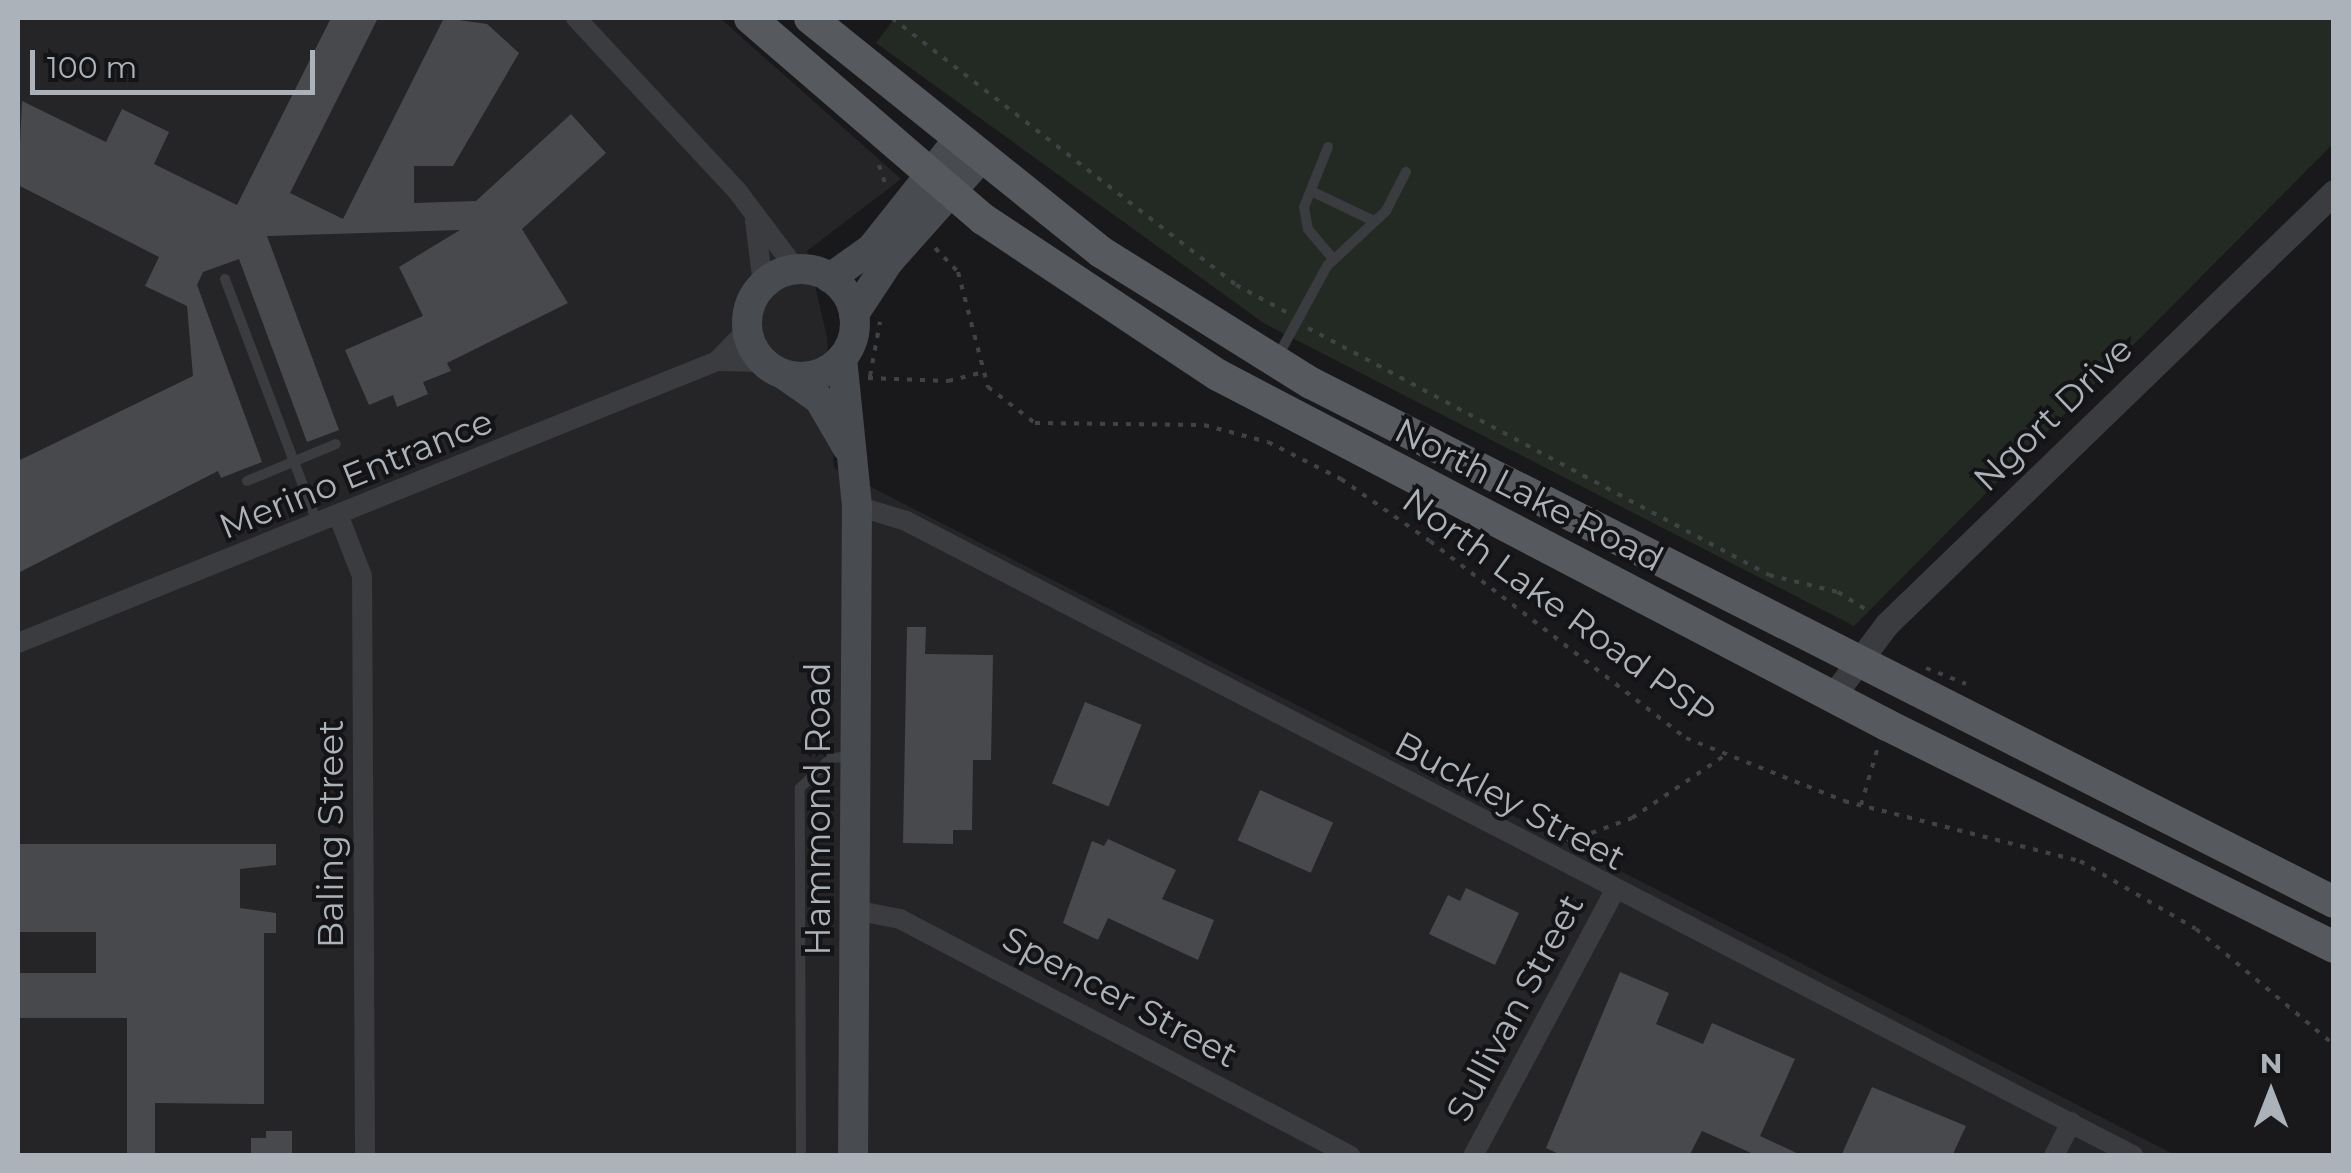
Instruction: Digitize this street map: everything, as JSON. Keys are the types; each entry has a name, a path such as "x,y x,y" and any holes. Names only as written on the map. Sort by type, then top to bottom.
{"main road":[{"name":"North Lake Road","path":"750,18 939,184 1077,288 1218,375 1832,697 2334,947"},
{"name":"North Lake Road","path":"810,18 849,34 968,151 1101,252 1276,362 1854,664 2334,902"},
{"path":"830,278 871,248 968,151"},
{"path":"853,374 814,375 773,368 747,330 763,284 796,269 830,278 868,316 939,184"},
{"name":"Hammond Road","path":"854,1156 853,374 868,316"},
{"name":"Hammond Road","path":"773,368 834,419 853,464"}],"street":[{"path":"576,18 796,269"},
{"name":"Ngort Drive","path":"1832,697 1887,624 2334,192"},
{"path":"754,220 763,284"},
{"name":"Merino Entrance","path":"18,643 318,526 717,362 747,330"},
{"name":"Merino Entrance","path":"717,362 773,368"},
{"name":"Buckley Street","path":"856,506 906,521 1614,892 2134,1156"},
{"name":"Baling Street","path":"339,517 362,576 365,1156"},
{"name":"Sullivan Street","path":"1473,1156 1614,892"},
{"name":"Spencer Street","path":"854,910 900,919 1350,1156"},
{"path":"2054,1156 2071,1122"}],"lane":[{"path":"1328,147 1311,191 1308,229 1333,259"},
{"path":"1276,362 1333,259 1374,221 1406,172"},
{"path":"1311,191 1374,221"},
{"path":"224,279 318,526"},
{"path":"247,481 336,444"},
{"path":"801,1156 800,788 831,758 856,756"}],"path":[{"path":"892,18 1236,285 1297,320 1332,346 1769,575 1838,592 1887,624"},
{"path":"868,316 853,374 948,381 981,374 958,272 930,243"},
{"name":"North Lake Road PSP","path":"981,374 1035,423 1204,425 1268,442 1325,471 1430,541 1686,738 1844,801 2080,861 2196,929 2334,1045"},
{"path":"1539,852 1632,818 1724,756"}],"shaded area":[{"path":"18,18 720,18 901,179 807,251 827,337 834,468 2175,1155 18,1155"},
{"path":"895,18 2333,18 2333,144 1854,626 1265,324 876,43"}],"building":[{"path":"331,18 378,18 290,193 343,219 444,18 487,24 519,53 453,166 414,166 414,203 476,201 571,114 606,153 522,229 568,303 447,363 451,371 423,382 428,394 397,407 393,395 369,405 345,350 423,316 399,267 460,230 267,236 339,430 307,442 239,259 203,272 197,285 262,462 221,478 218,471 18,573 18,461 193,376 187,306 145,286 159,257 18,185 22,101 106,142 122,109 169,132 154,164 237,205"},
{"path":"907,627 926,627 925,654 993,655 991,760 973,760 972,830 953,830 953,844 903,843"},
{"path":"1085,702 1142,725 1109,806 1052,784"},
{"path":"1260,790 1333,823 1311,873 1238,840"},
{"path":"1108,839 1176,870 1162,899 1214,920 1198,960 1108,918 1098,940 1063,923 1092,841 1104,846"},
{"path":"18,844 276,844 276,865 240,869 240,908 276,913 276,933 264,933 264,1104 155,1103 155,1156 127,1156 127,1018 18,1018 18,973 96,973 96,932 18,932"},
{"path":"1466,888 1519,913 1495,965 1429,934 1448,895 1460,901"},
{"path":"1620,972 1669,993 1656,1024 1703,1044 1712,1023 1795,1059 1760,1136 1803,1156 1758,1156 1702,1131 1689,1156 1563,1156 1546,1148"},
{"path":"1872,1087 1966,1126 1952,1156 1841,1156"},
{"path":"266,1131 292,1131 292,1156 251,1156 251,1138 266,1138"}]}
